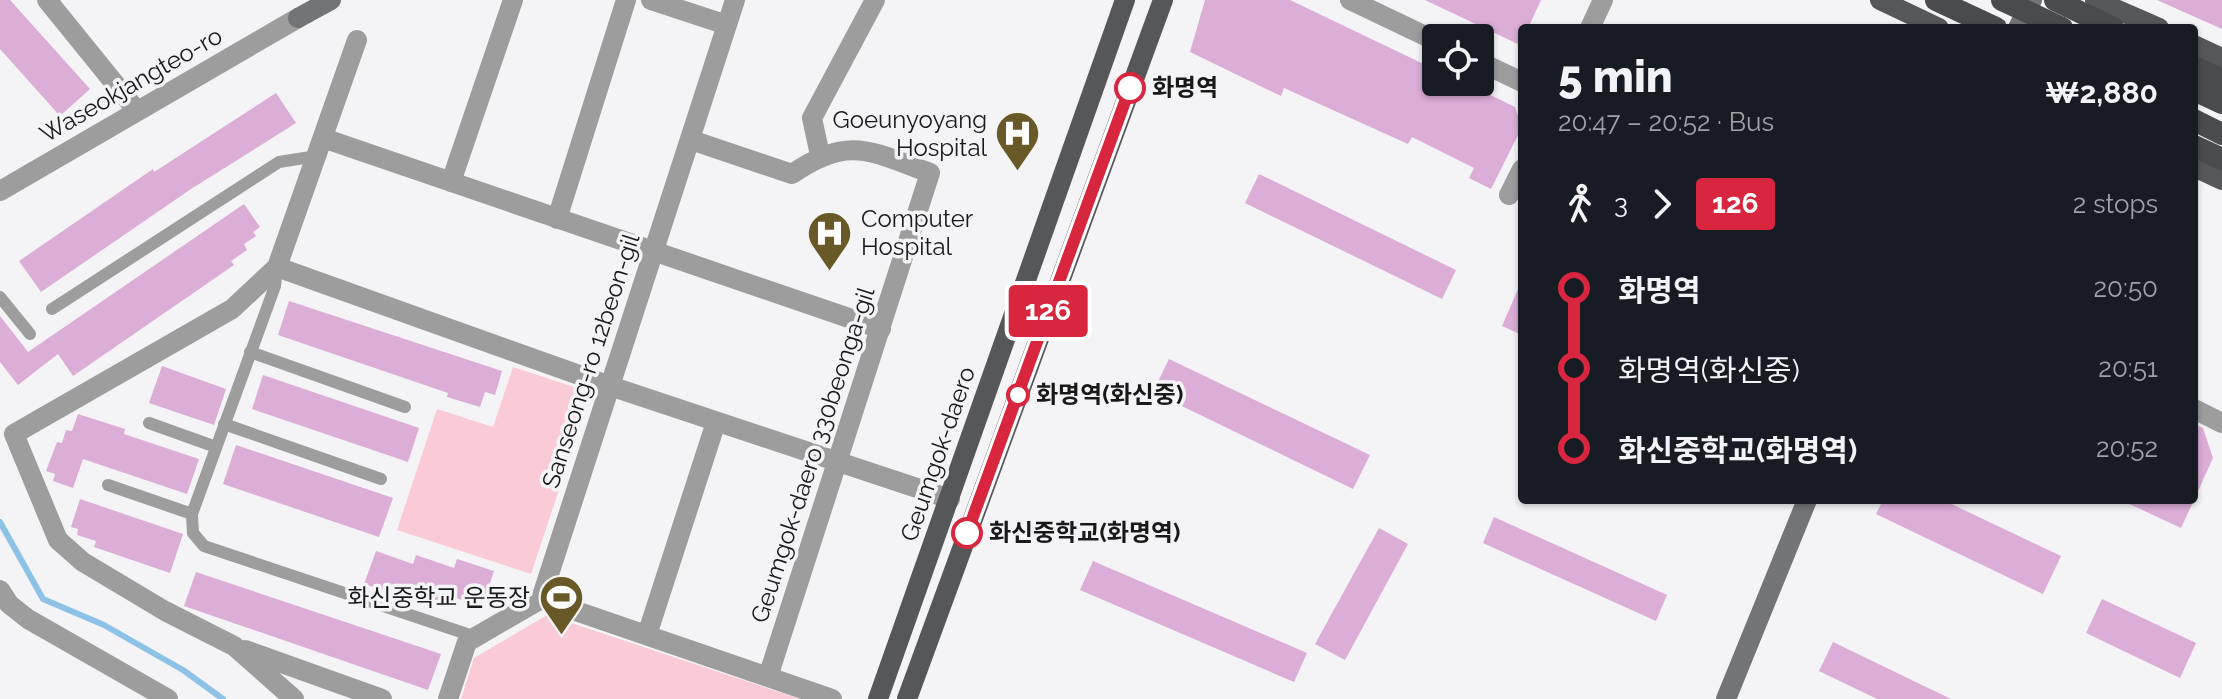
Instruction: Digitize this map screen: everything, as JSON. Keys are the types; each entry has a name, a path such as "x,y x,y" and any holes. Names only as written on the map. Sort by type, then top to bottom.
{"highway":[{"path":"1936,0 1987,24"},
{"path":"2002,0 2053,24"},
{"path":"2055,0 2105,24"},
{"path":"2198,69 2222,80"},
{"path":"2198,92 2222,103"},
{"path":"2198,122 2222,134"},
{"path":"2198,148 2222,159"}],"main road":[{"name":"Waseokjangteo-ro","path":"298,18 331,0"},
{"name":"Geumgok-daero","path":"878,699 1125,0"},
{"path":"907,699 1163,0"},
{"path":"1880,0 1931,24"},
{"path":"2020,24 2032,0"},
{"path":"2095,0 2150,24"},
{"path":"2198,47 2222,58"},
{"path":"2198,169 2222,180"},
{"path":"1726,699 1805,504"}],"street":[{"path":"47,0 137,111"},
{"path":"451,182 513,0"},
{"path":"557,219 626,0"},
{"path":"651,0 727,25"},
{"name":"Sanseong-ro 12beon-gil","path":"541,599 735,0"},
{"path":"820,155 812,118 875,0"},
{"path":"1350,0 1422,34"},
{"path":"1592,24 1603,0"},
{"name":"Waseokjangteo-ro","path":"0,191 298,18"},
{"path":"357,40 277,267 232,309 7,440 58,540 83,562 165,611 234,646 382,699"},
{"path":"1494,69 1518,80"},
{"name":"Geumgok-daero 330beonga-gil","path":"691,140 792,174 820,155 862,148 930,173 768,677"},
{"path":"320,147 451,182 881,329"},
{"path":"1509,195 1518,177"},
{"path":"277,267 610,386 950,499"},
{"path":"2198,411 2222,423"},
{"path":"647,635 716,422"},
{"path":"0,590 9,604 28,619 168,699"},
{"path":"448,699 467,642 541,599 832,699"},
{"path":"234,646 294,699"}],"lane":[{"path":"52,309 279,162 320,147"},
{"path":"277,267 275,286 192,514 193,533 204,546 476,637"},
{"path":"0,297 30,334"},
{"path":"250,352 405,407"},
{"path":"149,423 216,447"},
{"path":"224,424 381,479"},
{"path":"108,485 192,514"}],"shaded area":[{"path":"513,367 577,388 582,420 531,574 397,530 437,409 493,427"},
{"name":"화신중학교 운동장","path":"547,615 800,699 461,699 474,658"}],"building":[{"path":"0,0 10,0 90,89 60,116 0,49"},
{"path":"1205,0 1290,0 1422,63 1422,96 1493,96 1515,107 1518,135 1491,189 1469,178 1474,168 1412,137 1408,144 1284,88 1281,96 1190,52"},
{"path":"1425,0 1541,0 1530,24 1518,24 1518,44 1494,33 1494,24 1476,24"},
{"path":"2157,0 2222,0 2222,29"},
{"path":"276,93 296,123 191,189 41,292 19,261 153,169 154,172"},
{"path":"1259,174 1456,270 1442,299 1245,203"},
{"path":"244,204 260,227 253,232 256,236 244,244 247,250 231,261 234,265 73,376 58,354 18,385 0,362 0,316 28,352"},
{"path":"1518,289 1518,333 1502,326"},
{"path":"289,301 502,371 495,395 485,392 480,407 447,397 448,393 278,335"},
{"path":"1169,359 1370,455 1353,489 1153,392"},
{"path":"162,366 226,389 214,425 149,403"},
{"path":"263,375 419,428 408,462 252,409"},
{"path":"78,414 125,429 124,434 199,459 187,494 83,459 73,488 53,481 55,474 46,471 57,442 62,443 66,430 72,431"},
{"path":"2198,426 2203,428 2213,458 2198,491"},
{"path":"236,445 393,498 379,537 223,484"},
{"path":"80,499 183,534 170,573 94,547 96,541 77,535 78,529 71,527"},
{"path":"1881,504 1951,504 2061,556 2043,594 1876,514"},
{"path":"2130,504 2192,504 2181,528"},
{"path":"1494,517 1667,595 1656,621 1483,543"},
{"path":"1379,528 1408,544 1345,660 1315,644"},
{"path":"376,551 413,564 416,555 454,568 457,559 494,571 482,607 445,594 442,603 404,590 402,596 364,584"},
{"path":"1093,561 1307,653 1294,682 1080,590"},
{"path":"196,572 441,654 428,690 184,606"},
{"path":"2102,599 2196,643 2180,678 2086,633"},
{"path":"1833,642 1951,699 1877,699 1819,671"}],"waterway":[{"path":"0,522 43,599 104,625 183,670 223,699"}],"bus line":[{"name":"126","path":"967,533 1130,88"}],"place":[{"name":"화명역","path":"1130,88"},
{"name":"Goeunyoyang Hospital","path":"1018,173"},
{"name":"Computer Hospital","path":"830,272"},
{"name":"화명역(화신중)","path":"1018,395"},
{"name":"화신중학교(화명역)","path":"967,533"},
{"name":"화신중학교 운동장","path":"561,637"}]}
